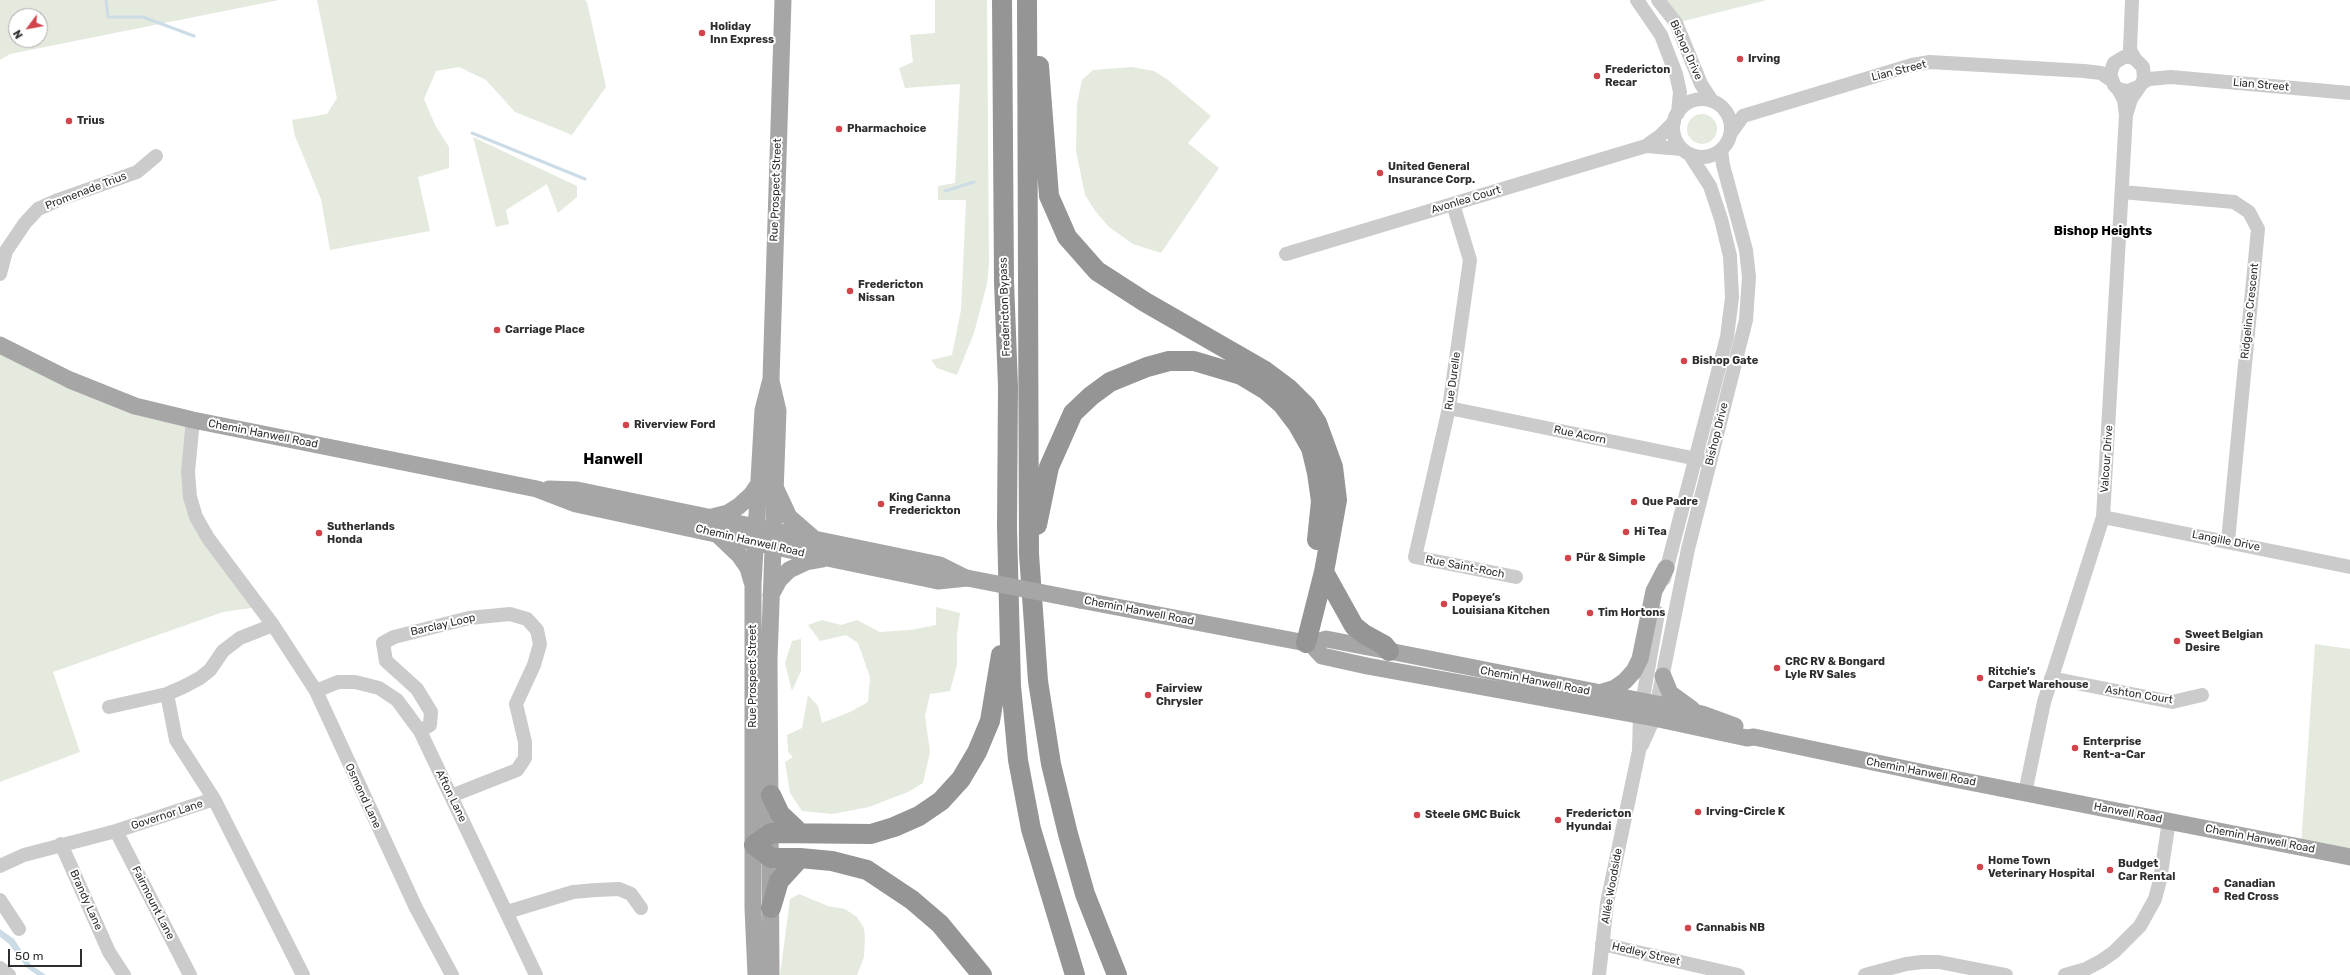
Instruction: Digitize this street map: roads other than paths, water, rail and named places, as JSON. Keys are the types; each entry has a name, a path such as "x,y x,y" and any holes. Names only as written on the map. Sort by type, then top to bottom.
{"highway":[{"name":"Fredericton Bypass","path":"1002,0 1004,282 1008,387 1008,614"},
{"name":"Fredericton Bypass","path":"1027,0 1029,554"},
{"path":"1035,0 1049,196 1066,237 1097,271 1145,302 1265,370 1289,389 1306,406 1317,423 1333,467 1337,500 1324,572 1304,642"},
{"path":"1117,975 1085,894 1068,834 1051,764 1038,681 1029,554 1050,467 1060,438 1072,413 1110,382 1147,367 1169,361 1194,361 1241,375 1266,390 1282,404 1311,448 1317,473 1321,501 1319,526 1307,592 1304,642"},
{"path":"1324,572 1354,626 1364,634 1384,644 1389,651"},
{"path":"982,975 940,924 912,900 867,870 832,861 800,858 771,858 754,845 771,833 870,834 919,816 941,801 965,773 977,752 990,720 1008,614"},
{"path":"1008,614 1011,686 1018,760 1031,828 1075,975"},
{"path":"771,795 780,814 800,833"},
{"path":"771,908 779,881 800,858"}],"main road":[{"name":"Rue Prospect Street","path":"771,975 769,659 771,596 765,537 768,485 763,410 771,379 783,0"},
{"name":"Chemin Hanwell Road","path":"0,345 70,380 135,406 194,420 537,489 577,490 712,525 765,537 827,558 938,581 966,578"},
{"path":"753,584 748,568 739,555 712,525 739,506 751,495 768,485 789,518 816,540"},
{"name":"Rue Prospect Street","path":"756,975 753,584 765,537"},
{"name":"Chemin Hanwell Road","path":"765,537 816,540 940,565 966,578 1304,642 1326,639 1599,693 1648,710 1747,738 1754,737 2088,805"},
{"path":"771,596 779,580 789,570 806,562 827,558"},
{"path":"1599,693 1615,688 1625,681 1634,671 1640,659 1654,592 1666,568"},
{"name":"Chemin Hanwell Road","path":"1304,642 1322,656 1367,666 1648,710 1702,714 1748,731 1754,737"},
{"path":"1662,676 1675,698 1702,714"},
{"name":"Hanwell Road","path":"2088,805 2169,821"},
{"name":"Chemin Hanwell Road","path":"2169,821 2350,857"}],"street":[{"name":"Bishop Drive","path":"1637,0 1661,35 1676,74 1680,92 1676,117"},
{"name":"Bishop Drive","path":"1658,0 1676,23 1701,84 1717,104"},
{"path":"2130,39 2126,50 2111,68 2115,84 2128,91 2140,85 2144,72 2138,60 2130,50 2132,0"},
{"path":"2116,61 2124,57 2138,60"},
{"name":"Lian Street","path":"2138,60 2157,74 2171,77 2350,93"},
{"name":"Lian Street","path":"2084,71 2104,68 2116,61"},
{"name":"Lian Street","path":"1743,116 1900,69 1930,62 2101,73 2115,84"},
{"name":"Lian Street","path":"2140,85 2148,79 2171,77"},
{"name":"Valcour Drive","path":"2025,793 2051,678 2102,517 2126,115 2124,100 2115,84"},
{"name":"Valcour Drive","path":"2126,115 2131,99 2140,85"},
{"path":"1703,99 1717,104 1743,116 1731,133 1727,142 1721,150 1706,157 1686,152 1676,141 1673,132 1676,117 1684,105 1693,101 1703,99"},
{"path":"1717,104 1729,118 1731,133"},
{"name":"Avonlea Court","path":"1286,254 1646,146 1660,136 1676,117"},
{"name":"Avonlea Court","path":"1646,146 1686,152"},
{"name":"Bishop Drive","path":"1648,710 1662,676 1688,549 1746,320 1748,300 1746,250 1723,165 1721,150"},
{"name":"Bishop Drive","path":"1648,710 1666,568 1731,319 1732,276 1727,239 1717,206 1704,173 1686,152"},
{"name":"Promenade Trius","path":"0,274 6,251 25,223 38,209 58,200 137,172 156,156"},
{"name":"Ridgeline Crescent","path":"2122,192 2234,202 2249,212 2258,229 2228,541"},
{"name":"Rue Durelle","path":"1415,557 1449,408 1470,260 1452,204"},
{"name":"Rue Acorn","path":"1449,408 1710,462"},
{"name":"Osmond Lane","path":"194,420 188,472 190,497 196,517 208,538 273,625 316,691 416,908 450,972"},
{"name":"Langille Drive","path":"2102,517 2228,541 2350,567"},
{"name":"Rue Saint-Roch","path":"1415,557 1516,577"},
{"name":"Barclay Loop","path":"420,731 430,725 431,712 417,689 386,661 383,643 394,637 469,618 510,614 526,619 537,630 540,644 534,665 516,704 525,742 525,758 517,770 451,796"},
{"path":"109,707 167,694 200,678 210,670 223,651 240,638 273,625"},
{"name":"Ashton Court","path":"2051,678 2172,702 2202,695"},
{"name":"Afton Lane","path":"316,691 338,682 355,682 379,688 397,700 420,731 536,975"},
{"path":"167,694 176,740 214,799"},
{"name":"Allée Woodside","path":"1598,975 1611,886 1648,710"},
{"name":"Governor Lane","path":"0,866 24,855 61,844 116,831 214,799 303,975"},
{"path":"2065,975 2086,969 2101,961 2114,952 2140,926 2149,912 2156,893 2169,821"},
{"name":"Fairmount Lane","path":"116,831 190,975"},
{"name":"Brandy Lane","path":"61,844 109,952 124,975"},
{"path":"507,912 573,892 619,889 632,894 641,908"},
{"path":"0,900 19,929"},
{"name":"Hedley Street","path":"1602,944 1738,975"},
{"path":"1865,975 1906,964 1939,962 2006,975"},
{"path":"0,968 9,975"}],"waterway":[{"path":"106,0 108,17 143,17 194,36"},
{"path":"472,133 585,179"},
{"path":"945,191 974,182"}],"place":[{"name":"Holiday Inn Express","path":"702,33"},
{"name":"Irving","path":"1740,59"},
{"name":"Fredericton Recar","path":"1597,76"},
{"name":"Trius","path":"69,121"},
{"name":"Pharmachoice","path":"839,129"},
{"name":"United General Insurance Corp.","path":"1380,173"},
{"name":"Fredericton Nissan","path":"850,291"},
{"name":"Carriage Place","path":"497,330"},
{"name":"Bishop Gate","path":"1684,361"},
{"name":"Riverview Ford","path":"626,425"},
{"name":"Que Padre","path":"1634,502"},
{"name":"King Canna Frederickton","path":"881,504"},
{"name":"Hi Tea","path":"1626,532"},
{"name":"Sutherlands Honda","path":"319,533"},
{"name":"Pür & Simple","path":"1568,558"},
{"name":"Popeye’s Louisiana Kitchen","path":"1444,604"},
{"name":"Tim Hortons","path":"1590,613"},
{"name":"Sweet Belgian Desire","path":"2177,641"},
{"name":"CRC RV & Bongard Lyle RV Sales","path":"1777,668"},
{"name":"Ritchie's Carpet Warehouse","path":"1980,678"},
{"name":"Fairview Chrysler","path":"1148,695"},
{"name":"Enterprise Rent-a-Car","path":"2075,748"},
{"name":"Irving-Circle K","path":"1698,812"},
{"name":"Steele GMC Buick","path":"1417,815"},
{"name":"Fredericton Hyundai","path":"1558,820"},
{"name":"Home Town Veterinary Hospital","path":"1980,867"},
{"name":"Budget Car Rental","path":"2110,870"},
{"name":"Canadian Red Cross","path":"2216,890"},
{"name":"Cannabis NB","path":"1688,928"}],"district":[{"name":"Bishop Heights","path":"2103,231"},
{"name":"Hanwell","path":"613,460"}]}
